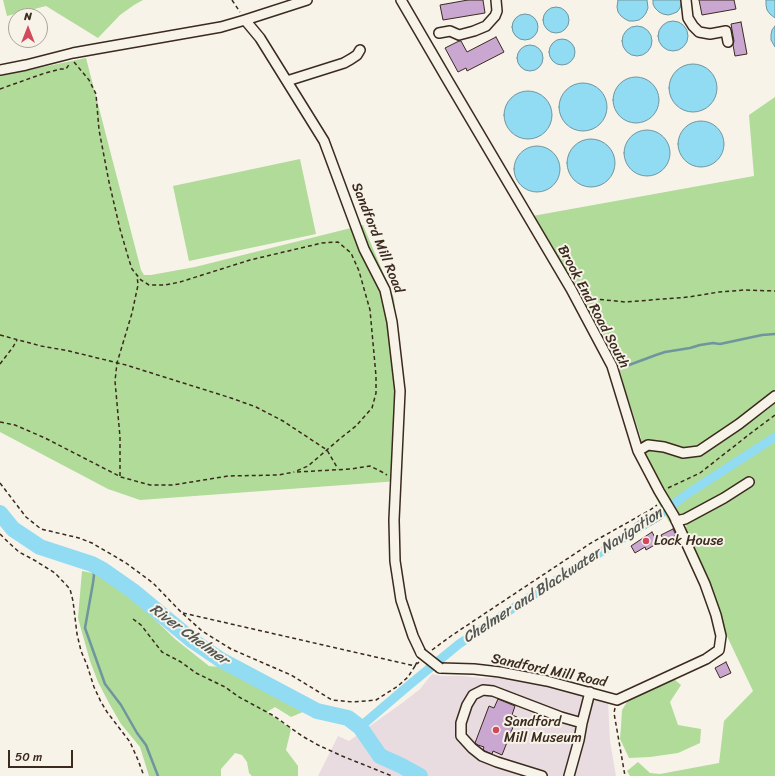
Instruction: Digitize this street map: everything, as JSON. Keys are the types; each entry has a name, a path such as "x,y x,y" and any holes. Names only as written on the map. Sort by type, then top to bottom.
{"street":[{"path":"0,70 73,53 221,27 307,0"},
{"name":"Brook End Road South","path":"401,0 576,299 612,366 638,451 675,519 705,584 716,615 721,636 719,650 706,659 617,700"},
{"path":"440,33 450,31 459,35 486,26 495,16 497,11 496,0"},
{"path":"686,0 688,18 699,32 710,34 726,31 728,42"},
{"name":"Sandford Mill Road","path":"245,20 260,38 324,141 364,249 385,290 392,322 400,391 394,520 397,581 401,600 413,636 423,656 440,668 474,669 500,672 547,681 617,700"},
{"path":"287,81 344,63 357,55 360,50"},
{"path":"638,451 648,445 664,447 683,453 699,451 739,424 775,396"},
{"path":"675,519 685,519 724,498 748,482"},
{"path":"542,776 521,773 482,756 461,736 461,723 467,705 473,695 483,690 493,691 561,717 582,723"},
{"path":"569,776 590,692"}],"path":[{"path":"232,0 245,20"},
{"path":"0,88 45,73 66,69 72,60 89,80 96,94 99,130 109,182 129,260 132,269 141,280 149,285 165,285 180,282 250,260 322,243 338,242 352,253 359,271 370,310 376,376 376,393 372,408 356,426 308,466 294,472"},
{"path":"120,477 120,437 115,381 117,363 132,313 138,285 137,275"},
{"path":"576,299 588,298 625,302 682,298 719,292 744,290 775,291"},
{"path":"0,335 117,363 256,407 283,421 326,450 338,469"},
{"path":"0,364 17,340"},
{"path":"0,483 26,517 41,529 79,538 92,543 126,563 153,583 202,631 231,649 291,675 332,700 352,702 376,700 398,686 408,677 423,656 451,636 591,543 650,510 664,499 668,487 700,473 775,415"},
{"path":"0,422 15,425 45,438 120,477 150,485 173,485 228,476 278,475 294,472 370,466 397,481"},
{"path":"0,534 19,552 55,573 70,589 81,651 98,697 107,712 130,742 144,776"},
{"path":"181,612 415,666"},
{"path":"133,619 142,625 162,652 181,662 196,673 224,686 239,697 274,716 302,736 318,745 392,776"},
{"path":"617,700 614,713 625,776"}],"shaded area":[{"path":"432,674 443,676 482,678 507,677 527,679 608,699 610,741 616,776 318,776 338,736 349,741 420,689"}],"green space":[{"path":"3,0 143,0 120,15 98,38 46,6 38,8 8,8 7,16"},
{"path":"86,58 141,270 144,275 195,267 363,225 394,298 403,391 398,481 140,500 108,489 0,432 0,76"},
{"path":"775,97 775,776 630,776 627,771 638,762 650,773 660,774 719,763 724,721 753,691 725,632 708,584 685,528 687,526 669,522 650,487 633,446 641,438 617,360 574,281 527,217 754,176 749,115"},
{"path":"300,159 316,234 189,261 173,186"},
{"path":"82,571 108,576 175,639 209,666 220,667 299,704 303,712 291,717 275,707 267,712 291,729 286,750 298,766 298,776 252,776 249,773 247,762 242,755 235,753 221,769 221,776 149,776 140,747 121,724 98,682 90,661 78,618"},
{"path":"674,679 681,685 670,702 678,725 701,729 700,743 678,753 629,758 620,739 622,710 627,702 636,695"}],"water":[{"path":"618,0 647,0 648,8 643,17 639,20 629,21 618,12"},
{"path":"653,0 682,0 680,8 677,12 668,15 659,12 655,8"},
{"path":"766,0 775,0 775,18 767,10"},
{"path":"556,7 565,11 569,20 565,29 556,33 547,29 543,20 547,11"},
{"path":"525,14 534,18 538,27 534,36 525,40 516,36 512,27 516,18"},
{"path":"673,21 679,22 687,30 687,42 679,50 673,51 667,50 659,42 658,36 659,30 667,22"},
{"path":"637,26 648,30 652,41 648,52 637,56 626,52 622,41 626,30"},
{"path":"775,26 775,47 771,40 771,35"},
{"path":"562,39 571,43 575,52 571,61 562,65 553,61 549,52 553,43"},
{"path":"530,45 539,49 543,58 539,67 530,71 521,67 517,58 521,49"},
{"path":"693,64 702,66 710,71 715,79 717,88 715,97 710,105 702,110 693,112 684,110 676,105 671,97 669,88 671,79 676,71 684,66"},
{"path":"631,77 641,77 653,83 658,91 658,109 653,117 645,122 631,123 623,120 616,113 613,105 613,95 616,87 623,80"},
{"path":"578,83 588,83 600,90 607,102 607,112 600,124 588,131 578,131 570,127 563,120 559,112 559,102 563,94 570,87"},
{"path":"528,91 537,93 545,98 550,106 552,115 550,124 545,132 537,137 528,139 519,137 511,132 506,124 504,115 506,106 511,98 519,93"},
{"path":"696,121 706,121 714,125 720,131 724,139 724,149 720,157 714,163 706,167 696,167 688,163 682,157 678,149 678,139 682,131 688,125"},
{"path":"642,130 652,130 660,134 666,140 670,148 670,158 666,166 660,172 652,176 642,176 634,172 628,166 624,158 624,148 628,140 634,134"},
{"path":"591,139 600,141 608,146 613,154 615,163 613,172 608,180 600,185 591,187 582,185 574,180 569,172 567,163 569,154 574,146 582,141"},
{"path":"533,146 541,146 550,150 556,156 560,169 556,182 550,188 541,192 533,192 524,188 518,182 514,173 514,165 518,156 524,150"},
{"path":"658,509 663,518 640,532 634,524"}],"building":[{"path":"468,0 483,0 485,13 443,20 440,5"},
{"path":"699,0 734,0 736,9 702,15"},
{"path":"741,22 747,54 735,56 731,24"},
{"path":"496,37 504,52 467,71 466,68 458,72 445,48 461,41 467,52"},
{"path":"673,529 676,535 665,542 661,535"},
{"name":"Lock House","path":"652,532 658,543 646,550 645,547 635,553 631,546"},
{"path":"726,662 731,673 720,678 715,668"},
{"name":"Sandford Mill Museum","path":"498,699 515,706 512,715 517,717 502,755 493,751 492,754 485,751 483,749 484,747 475,743 489,706 494,708"}],"waterway":[{"path":"617,368 665,352 700,345 713,343 720,344 762,335 775,334"},
{"name":"Chelmer and Blackwater Navigation","path":"360,727 459,644 539,591 636,530 687,494 775,437"},
{"name":"River Chelmer","path":"0,513 13,529 40,547 92,564 103,570 133,591 193,641 221,660 317,711 348,718 360,727 380,756 420,776"},
{"path":"92,564 94,575 85,628 105,684 121,705 137,733 146,745 158,776"}],"place":[{"name":"Lock House","path":"646,541"},
{"name":"Sandford Mill Museum","path":"496,730"}]}
